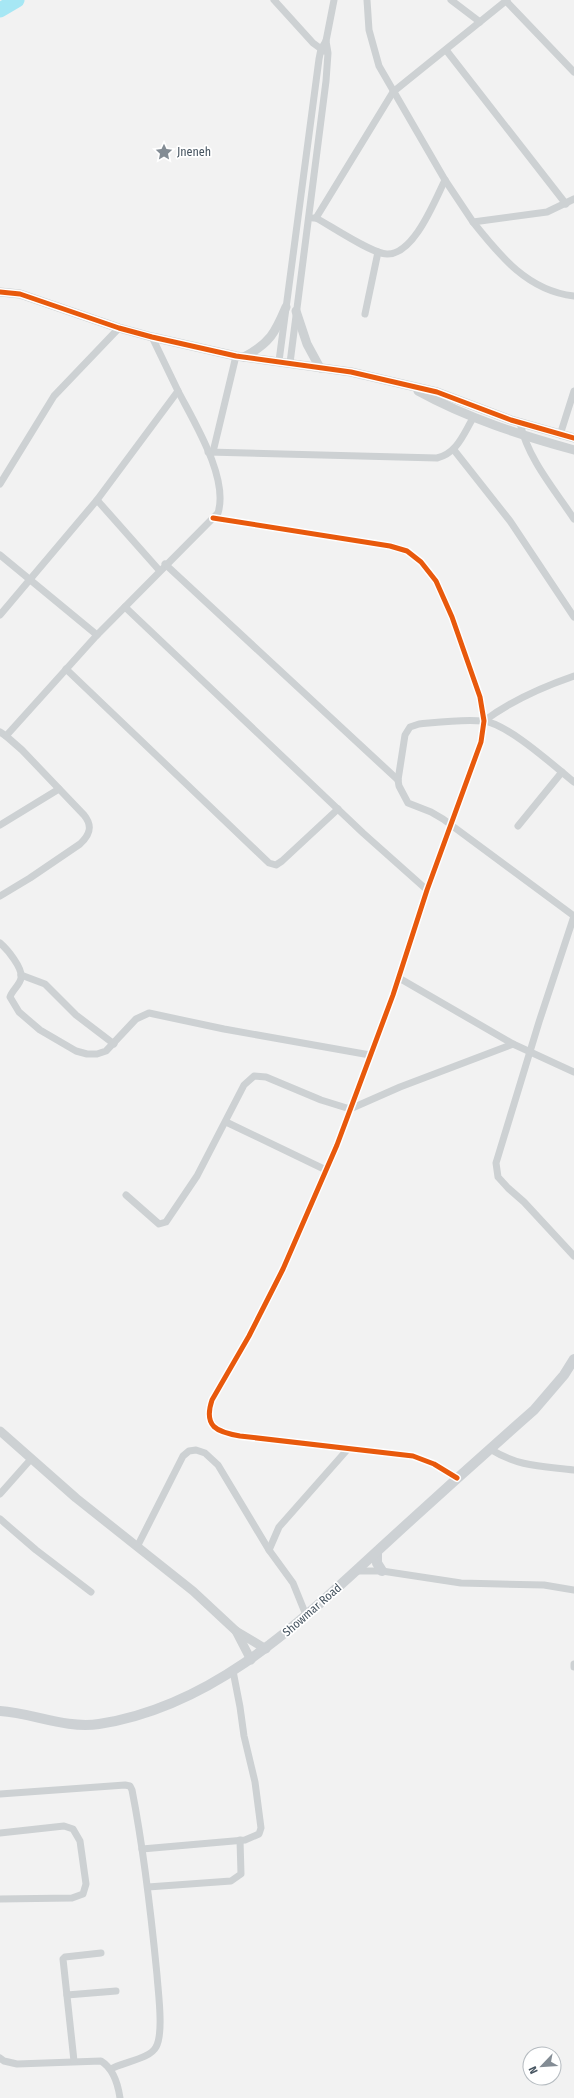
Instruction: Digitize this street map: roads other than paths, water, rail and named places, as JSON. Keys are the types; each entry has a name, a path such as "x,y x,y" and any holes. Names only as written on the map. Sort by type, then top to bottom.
{"main road":[{"name":"Showmar Road","path":"564,1375 574,1359"},
{"name":"Showmar Road","path":"1,1711 79,1725 98,1724 141,1715 164,1706 233,1671 266,1649 356,1571 457,1478 534,1410 564,1375 574,1366"},
{"path":"377,1552 377,1563 382,1571"}],"street":[{"path":"274,0 321,49 328,53"},
{"path":"290,363 328,53 326,41 334,0"},
{"path":"367,0 369,30 379,66 445,180 473,222 501,256 525,277 541,287 574,296"},
{"path":"452,0 480,22"},
{"path":"316,218 393,92 507,0 574,72"},
{"path":"279,361 321,49 326,41"},
{"path":"446,50 566,204"},
{"path":"297,219 316,218 378,252 386,254 396,253 414,238 445,180"},
{"path":"473,222 530,216 547,212 574,199"},
{"path":"365,314 378,252"},
{"path":"0,292 20,294 119,328 152,337 240,357 279,361 351,372 437,392 520,423 574,438"},
{"path":"211,452 240,357 263,346 271,339 286,307"},
{"path":"296,311 307,344 320,368"},
{"path":"0,484 54,396 119,328"},
{"path":"0,896 80,844 88,835 90,826 87,819 59,789 3,734 159,570 218,513 221,496 211,452 178,391 152,337"},
{"path":"408,385 433,400 473,418 574,450"},
{"path":"0,615 97,500 178,391"},
{"path":"560,435 574,391"},
{"path":"211,452 410,459 436,458 446,456 454,450 473,418"},
{"path":"520,423 523,435 548,481 574,519"},
{"path":"454,450 510,521 574,617"},
{"path":"97,500 159,570"},
{"path":"214,518 390,546 415,556 436,581 452,617 480,697 484,721 478,754 427,890 399,978 350,1109 326,1170 283,1269 249,1336 212,1400 208,1411 210,1421 214,1427 224,1433 347,1450 413,1456 434,1464 457,1478"},
{"path":"0,555 31,579 97,635"},
{"path":"165,564 398,780"},
{"path":"125,606 338,809 427,890"},
{"path":"66,669 269,863 276,865 282,861 338,809"},
{"path":"484,721 526,694 574,676"},
{"path":"574,782 513,734 498,725 484,721 419,724 410,727 405,735 398,780 401,792 408,804 431,812 451,825 574,916 496,1163 498,1177 524,1202 574,1256"},
{"path":"518,826 562,772"},
{"path":"0,825 59,789"},
{"path":"0,943 9,951 21,975 20,980 11,992 11,1001 19,1012 40,1030 76,1051 87,1054 101,1054 114,1044 136,1019 146,1014 153,1013 224,1029 370,1055"},
{"path":"21,975 45,984 76,1015 114,1044"},
{"path":"399,978 513,1044 574,1072"},
{"path":"126,1195 159,1224 166,1222 198,1176 244,1085 251,1077 266,1077 334,1105 350,1109 400,1087 513,1044"},
{"path":"226,1122 326,1170"},
{"path":"0,1431 30,1459 193,1591 236,1631 266,1649"},
{"path":"490,1449 506,1459 528,1466 574,1470"},
{"path":"137,1547 183,1456 189,1451 196,1450 205,1453 218,1465 269,1550 293,1583 306,1615"},
{"path":"269,1550 280,1527 347,1450"},
{"path":"0,1494 30,1459"},
{"path":"0,1518 36,1550 91,1592"},
{"path":"356,1571 382,1571 461,1583 544,1585 574,1590"},
{"path":"236,1631 251,1660"},
{"path":"142,1849 240,1840 255,1837 259,1834 261,1828 255,1782 244,1736 233,1671"},
{"path":"0,1794 125,1785 130,1786 148,1887 161,2018 157,2047 148,2056 121,2063 111,2069"},
{"path":"0,1833 64,1826 73,1829 80,1841 86,1884 83,1894 72,1898 0,1899"},
{"path":"148,1887 223,1881 236,1878 241,1874 240,1840"},
{"path":"74,2061 63,1959 66,1957 101,1953"},
{"path":"66,1995 116,1992"},
{"path":"0,2058 4,2061 17,2064 101,2061 111,2069 119,2088 120,2098"}],"waterway":[{"path":"0,10 17,0"}],"place":[{"name":"Jneneh","path":"164,152"}]}
